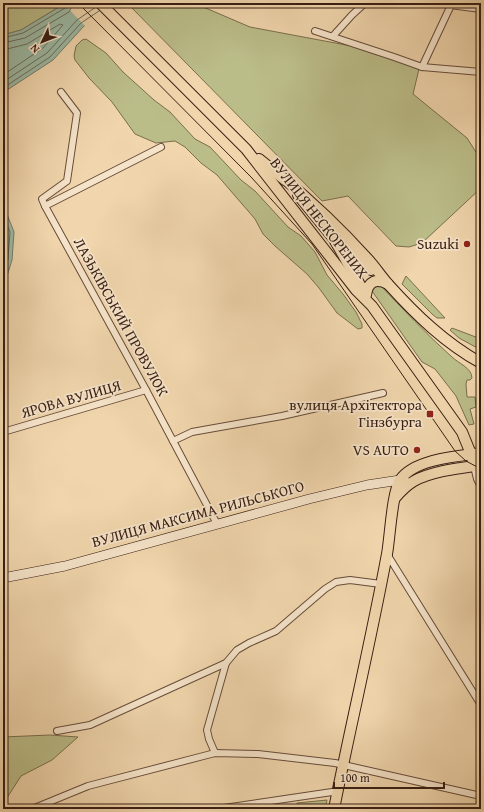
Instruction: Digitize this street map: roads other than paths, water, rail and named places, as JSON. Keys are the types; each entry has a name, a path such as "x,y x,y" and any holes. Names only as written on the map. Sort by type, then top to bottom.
{"main road":[{"name":"ВУЛИЦЯ НЕСКОРЕНИХ","path":"100,3 246,149 356,290 371,305"},
{"name":"ВУЛИЦЯ НЕСКОРЕНИХ","path":"246,149 281,176 334,239 371,305 462,432 476,454 477,465"},
{"path":"281,176 312,201 366,256 388,284"},
{"path":"274,184 334,239 388,284 437,332 462,352 481,363"},
{"path":"366,295 372,282 381,280 388,284"},
{"path":"334,809 387,554 396,490 400,480 409,471 417,466 448,457 476,454"},
{"name":"ВУЛИЦЯ МАКСИМА РИЛЬСЬКОГО","path":"395,498 412,482 421,478 477,465"},
{"name":"ВУЛИЦЯ МАКСИМА РИЛЬСЬКОГО","path":"3,578 65,566 367,485 400,480 412,482"}],"street":[{"path":"333,36 365,3"},
{"path":"422,67 451,4 481,9"},
{"path":"315,31 394,56 422,67 481,72"},
{"path":"61,92 77,113 67,181 42,199 45,206 161,147"},
{"name":"ЛАЗЬКІВСЬКИЙ ПРОВУЛОК","path":"45,206 146,390 217,524"},
{"name":"ЯРОВА ВУЛИЦЯ","path":"3,432 146,390"},
{"path":"173,441 192,432 282,416 383,393"},
{"path":"477,465 477,479 481,486"},
{"path":"387,554 481,705"},
{"path":"215,753 207,730 226,663 237,650 248,643 276,631 325,589 336,582 350,580 381,584"},
{"path":"57,731 90,725 226,663"},
{"path":"32,809 88,786 215,753 258,754 343,765 481,796"},
{"path":"217,809 332,792 337,793"}],"water":[{"path":"66,3 118,3 84,26 53,60 4,92 3,105 3,35 21,30"},
{"path":"3,204 14,232 12,260 3,289"}],"tram line":[{"path":"78,3 251,177 312,244 455,451 466,461 481,469"}],"place":[{"name":"Suzuki","path":"467,244"},
{"name":"вулиця Архітектора Гінзбурга","path":"430,414"},
{"name":"VS AUTO","path":"417,450"}]}
